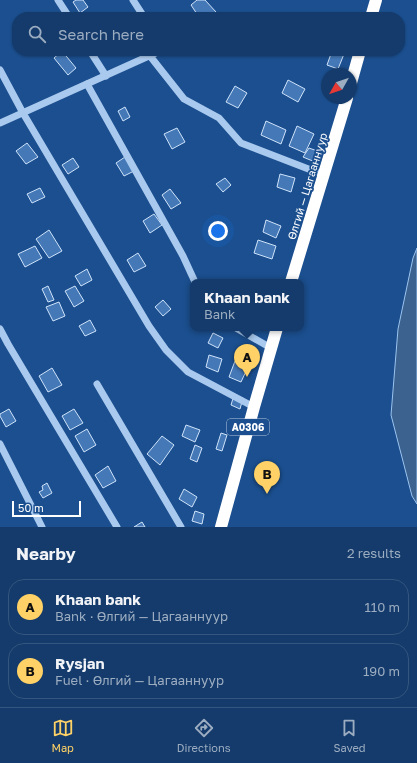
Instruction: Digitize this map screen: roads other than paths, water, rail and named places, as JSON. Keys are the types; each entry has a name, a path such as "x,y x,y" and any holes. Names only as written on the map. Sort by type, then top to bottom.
{"highway":[{"path":"372,12 376,0"},
{"path":"355,68 359,56"},
{"name":"Өлгий — Цагааннуур","path":"292,279 345,104"},
{"name":"A0306","path":"221,527 276,331"}],"street":[{"path":"58,0 66,12"},
{"path":"133,0 141,12"},
{"path":"93,56 106,76"},
{"path":"0,123 150,56 184,99 219,118 241,143 324,175"},
{"path":"0,70 23,113 149,326 166,350 188,372 254,407"},
{"path":"87,84 183,256 194,279"},
{"path":"0,329 118,527"},
{"path":"241,331 271,348"},
{"path":"97,384 181,527"},
{"path":"0,444 42,527"}],"water":[{"path":"417,248 417,504 412,496 391,415 398,329 413,258"}],"place":[{"name":"Khaan bank","path":"247,377"},
{"name":"Rysjan","path":"267,494"}]}
